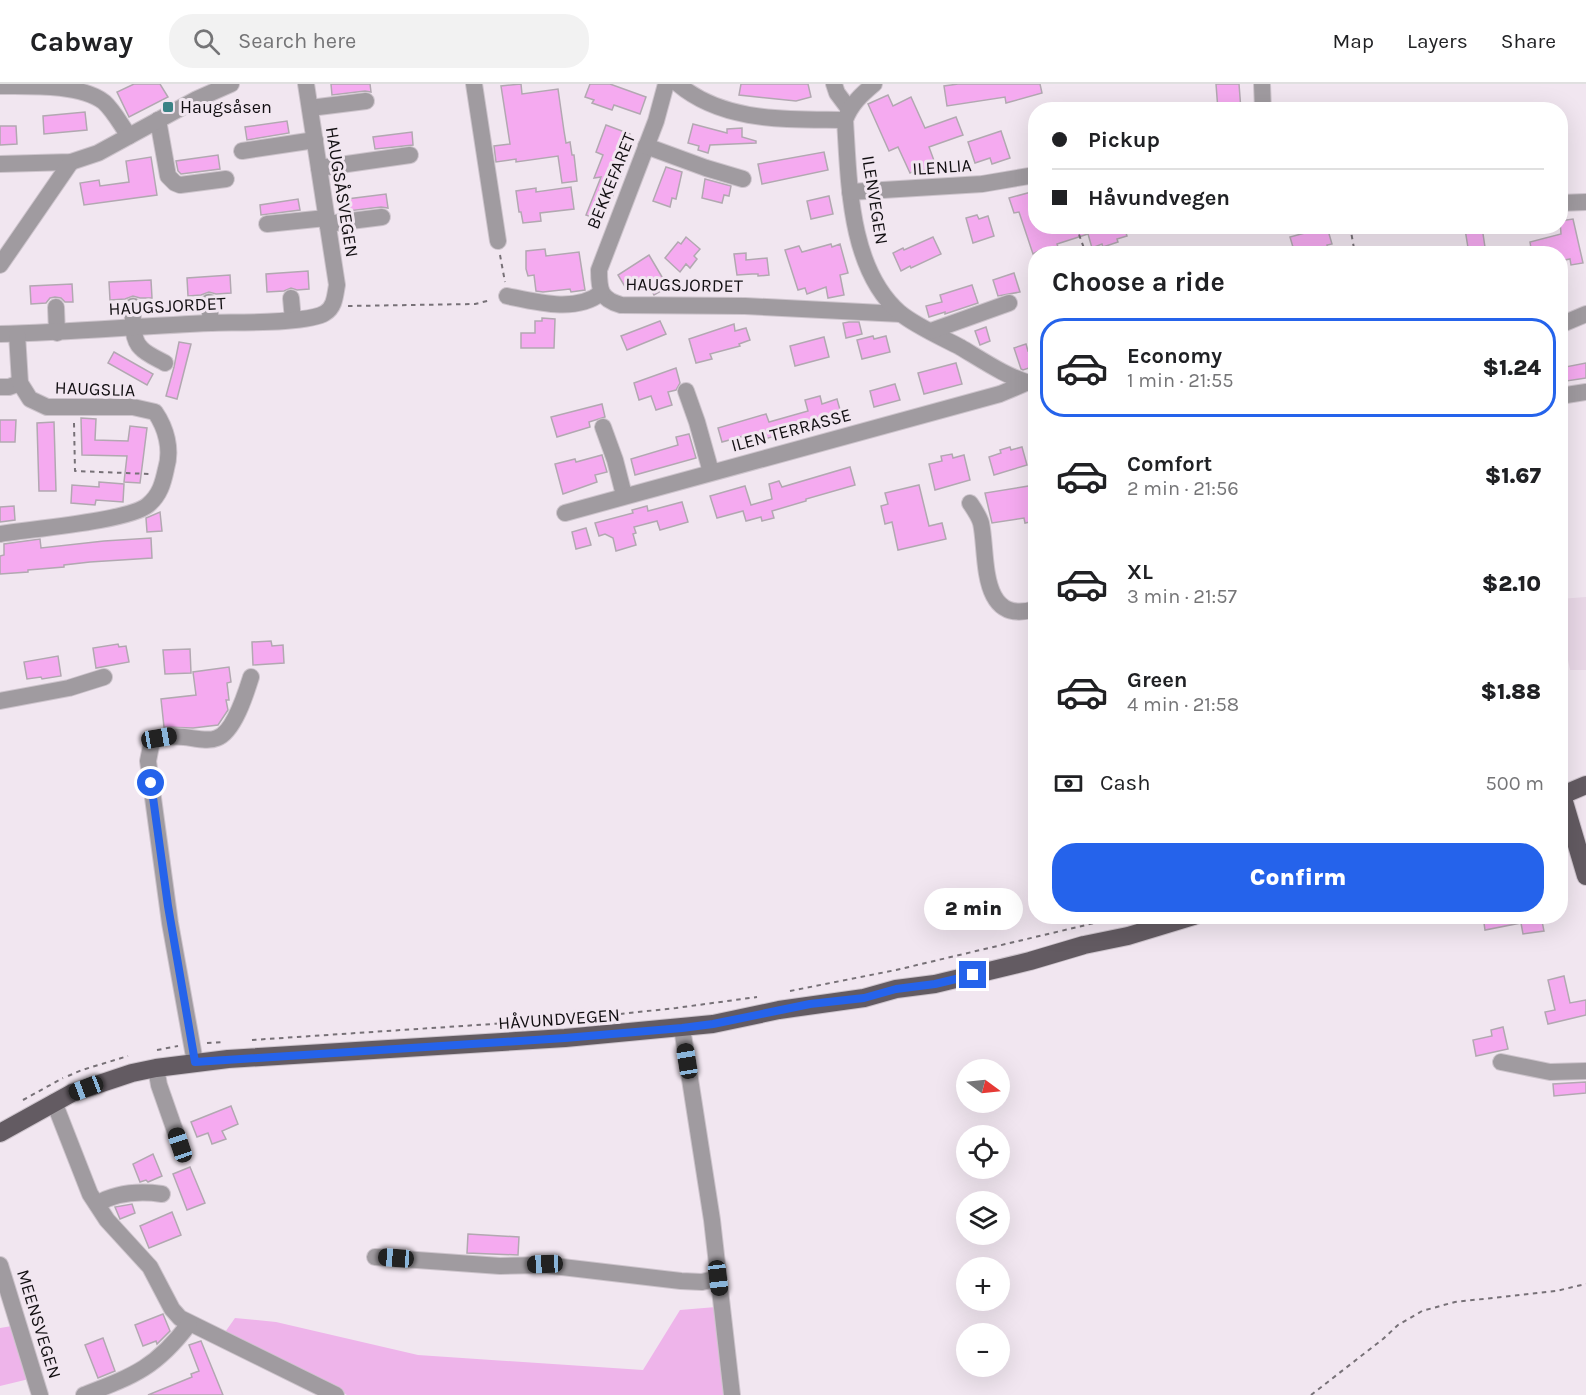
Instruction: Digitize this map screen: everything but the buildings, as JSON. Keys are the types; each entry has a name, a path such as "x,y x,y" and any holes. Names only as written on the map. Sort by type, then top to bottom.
{"main road":[{"path":"1568,791 1586,784"},
{"path":"1568,817 1586,876"},
{"name":"HÅVUNDVEGEN","path":"0,1133 54,1102 132,1072 154,1060 195,1062 565,1038 713,1024 810,1004 864,998 896,989 935,984 1168,924"}],"street":[{"path":"0,164 70,162 98,153 158,120 195,92 231,84"},
{"name":"HAUGSÅSVEGEN","path":"306,84 337,285 333,306"},
{"path":"474,84 498,241"},
{"name":"BEKKEFARET","path":"602,293 599,270 663,100 666,84"},
{"path":"678,84 693,97 729,111 781,119 847,114 860,96 874,84"},
{"path":"834,84 847,114"},
{"path":"1262,84 1263,102"},
{"path":"0,86 72,86 89,91 104,101 129,136"},
{"path":"310,108 366,100"},
{"name":"ILENVEGEN","path":"847,114 850,192 857,230 869,267 883,294 901,314 1028,383"},
{"path":"158,120 168,176 174,183 180,185 226,179"},
{"path":"242,151 315,140"},
{"path":"646,146 743,179"},
{"path":"319,168 410,155"},
{"path":"0,266 70,162"},
{"name":"ILENLIA","path":"850,192 982,184 1028,176"},
{"path":"1568,203 1586,202"},
{"path":"267,224 382,217"},
{"name":"HAUGSJORDET","path":"507,296 538,303 577,304 592,301 602,293 609,301 621,304 745,306 901,314"},
{"path":"291,298 293,320"},
{"path":"209,302 211,323"},
{"path":"931,331 1009,303"},
{"path":"133,306 134,327 141,349 165,363"},
{"name":"HAUGSJORDET","path":"8,334 293,320 324,314 333,306"},
{"path":"56,308 57,333"},
{"path":"1568,322 1586,314"},
{"path":"0,387 20,383 8,334"},
{"name":"HAUGSLIA","path":"0,534 116,517 140,510 155,498 162,487 169,453 165,426 155,412 133,407 47,407 30,399 20,383"},
{"name":"ILEN TERRASSE","path":"564,513 1028,385"},
{"path":"686,391 698,422 711,472"},
{"path":"1568,395 1586,392"},
{"path":"603,427 624,495"},
{"path":"970,503 980,522 986,575 995,598 1013,610 1028,609"},
{"path":"0,701 69,688 105,677"},
{"path":"195,1062 165,889 148,761 149,749 152,741 165,737 208,740 217,739 223,735 237,715 251,677"},
{"path":"682,1028 712,1220 732,1395"},
{"path":"154,1060 159,1085 180,1145"},
{"path":"1501,1062 1550,1071 1586,1071"},
{"path":"54,1102 83,1178 97,1204 107,1220 150,1266 172,1309 180,1318 336,1395"},
{"path":"97,1204 125,1193 162,1194"},
{"path":"375,1257 500,1266 545,1264 681,1281 702,1282 718,1278"},
{"name":"MEENSVEGEN","path":"0,1265 40,1395"},
{"path":"84,1395 122,1380 154,1363 189,1324"}],"path":[{"path":"333,306 475,304 507,296 498,241"},
{"path":"75,408 73,469 75,471 165,474"},
{"path":"780,993 896,970 1090,924"},
{"name":"HÅVUNDVEGEN","path":"249,1040 582,1018 757,997"},
{"path":"154,1060 192,1043 227,1042"},
{"path":"20,1102 82,1070 131,1056"},
{"path":"1311,1395 1383,1340 1398,1325 1422,1311 1455,1302 1556,1291 1586,1284"}],"shaded area":[{"path":"1586,597 1586,670 1570,670 1568,598"},
{"path":"716,1307 727,1395 347,1395 223,1335 235,1318 276,1322 418,1355 643,1370 680,1310"},
{"path":"12,1326 29,1379 0,1386 0,1328"}],"place":[{"name":"Haugsåsen","path":"168,107"}],"route":[{"path":"151,783 165,889 195,1062 565,1038 682,1028 810,1004 864,998 896,989 935,984 973,975"}]}
